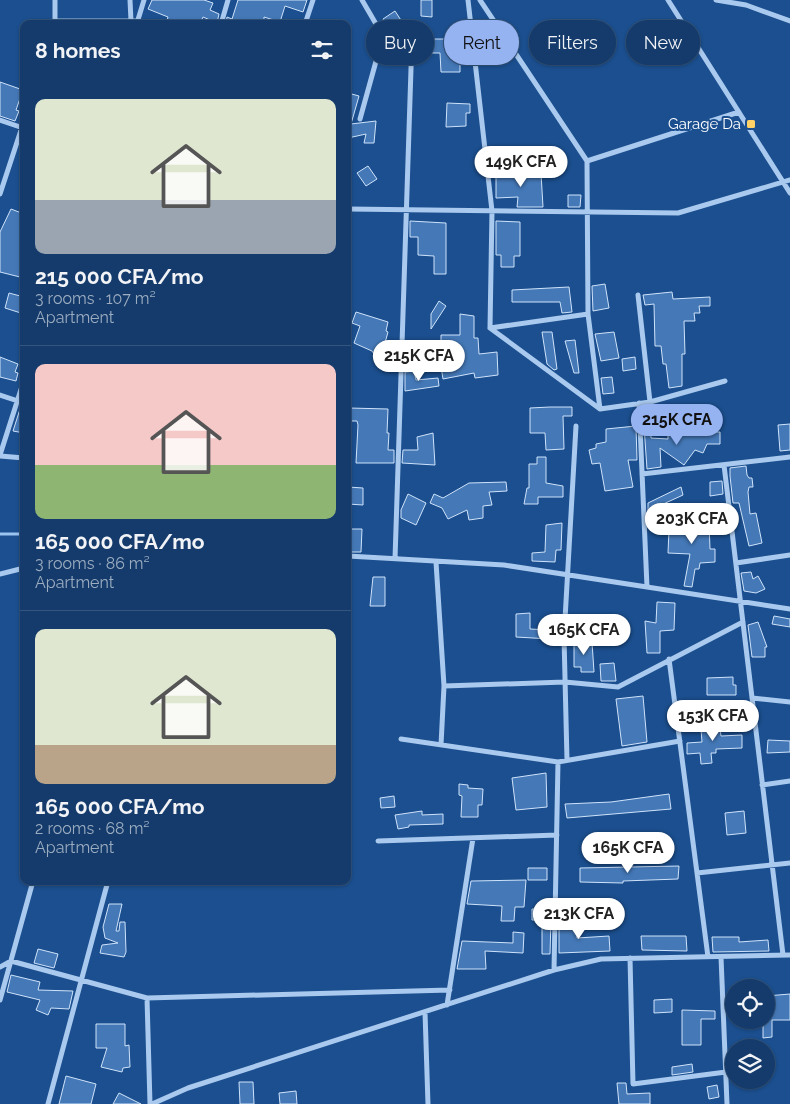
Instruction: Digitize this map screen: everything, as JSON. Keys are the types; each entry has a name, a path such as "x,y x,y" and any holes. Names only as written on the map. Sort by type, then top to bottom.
{"street":[{"path":"55,0 56,20"},
{"path":"130,0 135,20"},
{"path":"136,20 144,0"},
{"path":"222,20 228,0"},
{"path":"306,20 313,0"},
{"path":"360,119 383,36 362,0"},
{"path":"468,0 492,211 490,328"},
{"path":"480,0 587,161 588,314 600,409"},
{"path":"668,0 790,193"},
{"path":"716,0 746,3 790,21"},
{"path":"395,559 411,65"},
{"path":"587,161 739,112"},
{"path":"0,120 20,127"},
{"path":"0,194 20,137"},
{"path":"351,209 678,213 790,180"},
{"path":"638,295 650,402"},
{"path":"490,328 588,314"},
{"path":"490,328 600,409 650,402 725,381"},
{"path":"20,392 0,456 20,458"},
{"path":"0,395 20,402"},
{"path":"639,404 646,587"},
{"path":"567,760 564,637 576,426"},
{"path":"642,474 790,457"},
{"path":"724,465 783,955"},
{"path":"736,563 790,555"},
{"path":"351,556 504,565 790,609"},
{"path":"436,562 444,686 441,745"},
{"path":"0,574 20,569"},
{"path":"444,686 565,682 618,686 743,622"},
{"path":"670,659 708,957"},
{"path":"752,698 790,702"},
{"path":"401,739 558,762 680,741"},
{"path":"554,970 558,762"},
{"path":"762,785 790,781"},
{"path":"378,841 556,835"},
{"path":"447,1005 473,838"},
{"path":"697,873 790,863"},
{"path":"0,1000 32,885"},
{"path":"48,1104 107,885"},
{"path":"147,998 151,1104 188,1088 554,970 602,959 790,955"},
{"path":"721,957 725,1049"},
{"path":"630,958 633,1084 725,1072"},
{"path":"0,967 11,961 147,998 450,990"},
{"path":"425,1012 428,1104"},
{"path":"727,1089 727,1104"}],"building":[{"path":"152,0 204,0 213,3 210,10 219,14 218,20 210,20 203,17 202,20 167,20 168,17 148,9"},
{"path":"238,0 307,0 303,12 285,6 281,20 264,17 264,20 227,20 227,17 232,19"},
{"path":"421,0 432,0 432,17 421,16"},
{"path":"395,11 401,20 384,20"},
{"path":"434,39 444,39 444,65 460,65 460,72 441,72 440,53 434,53"},
{"path":"0,82 20,89 20,99 16,110 19,111 15,121 0,116"},
{"path":"351,94 359,96 351,124"},
{"path":"447,103 470,104 470,113 466,113 466,126 446,127"},
{"path":"376,121 374,143 364,143 366,134 351,137 351,124"},
{"path":"368,166 377,179 366,186 357,173"},
{"path":"496,173 541,173 543,207 517,207 518,197 496,198"},
{"path":"568,195 581,195 580,207 568,207"},
{"path":"11,209 20,212 20,277 0,272 0,232"},
{"path":"410,221 446,223 446,274 434,274 434,256 418,255 418,237 410,237"},
{"path":"496,221 520,222 520,256 514,256 514,267 501,267 501,255 496,255"},
{"path":"605,284 609,308 593,311 592,286"},
{"path":"569,287 572,312 562,313 560,302 512,302 512,290"},
{"path":"672,292 673,299 710,297 710,306 699,306 700,313 694,313 695,321 684,321 685,354 682,354 682,386 669,388 666,364 663,364 661,346 655,346 654,304 645,305 643,295"},
{"path":"9,293 20,296 20,313 5,308"},
{"path":"439,301 446,306 431,329 431,314"},
{"path":"356,312 388,322 385,343 390,345 389,355 374,354 372,351 354,343 360,326 352,323"},
{"path":"460,314 474,316 474,338 478,338 479,354 497,352 498,375 475,378 474,373 443,379 438,349 441,349 441,335 460,335"},
{"path":"542,332 552,332 557,369 554,370 547,364"},
{"path":"614,332 619,358 601,361 595,334"},
{"path":"575,340 579,373 574,373 565,341"},
{"path":"0,357 18,364 15,372 18,373 16,381 0,377"},
{"path":"635,357 636,369 623,371 622,359"},
{"path":"414,371 416,380 438,378 439,386 405,391 405,372"},
{"path":"612,377 614,393 603,394 601,378"},
{"path":"572,407 572,416 563,416 564,449 546,450 545,433 530,433 530,408"},
{"path":"351,408 388,409 388,450 394,450 394,463 356,463 357,421 351,421"},
{"path":"20,409 20,432 13,431"},
{"path":"790,424 790,450 780,451 778,425"},
{"path":"636,426 637,460 628,460 633,487 605,491 600,463 592,464 589,450 596,448 596,444 606,442 606,429"},
{"path":"644,426 651,426 651,438 668,439 668,432 720,432 720,444 707,444 703,453 695,450 684,465 660,448 661,467 647,469"},
{"path":"433,433 435,465 402,463 403,450 418,450 417,437"},
{"path":"537,457 546,457 546,483 563,486 563,497 538,497 538,504 524,504 527,488 529,488 529,464 537,464"},
{"path":"746,466 747,475 749,478 752,478 753,487 749,487 748,492 750,514 756,513 762,543 749,546 739,503 733,503 730,476 730,468"},
{"path":"722,481 723,494 710,496 710,482"},
{"path":"506,482 507,491 489,492 492,505 483,506 483,518 469,520 467,510 448,519 442,508 430,503 434,494 443,498 469,483"},
{"path":"351,487 363,488 363,505 351,504"},
{"path":"681,487 683,495 648,511 648,503"},
{"path":"408,494 426,503 416,525 401,518 401,510"},
{"path":"709,521 710,549 715,549 715,562 700,563 699,569 695,569 692,587 684,586 690,554 668,553 669,530 672,529 672,523"},
{"path":"562,523 561,550 556,550 555,562 532,561 532,553 545,552 546,525"},
{"path":"351,529 362,529 361,552 351,552"},
{"path":"751,572 753,579 758,576 765,589 756,593 744,591 741,573"},
{"path":"373,577 385,577 385,606 370,606"},
{"path":"657,602 675,603 674,630 660,631 660,653 647,653 645,621 656,623"},
{"path":"530,613 530,629 550,630 550,639 516,637 516,614"},
{"path":"774,616 790,619 790,627 772,624"},
{"path":"758,622 767,647 765,647 765,657 752,657 748,625"},
{"path":"574,642 592,642 594,672 581,672 581,667 574,667"},
{"path":"614,663 616,681 601,681 600,664"},
{"path":"733,677 733,685 736,685 736,695 707,695 707,678"},
{"path":"643,696 647,742 622,746 616,699"},
{"path":"719,720 721,736 742,735 742,748 716,749 716,753 711,753 712,763 701,764 700,753 687,754 687,743 702,742 701,729 708,729 707,721"},
{"path":"768,740 790,741 790,752 767,753"},
{"path":"546,773 547,807 516,810 512,778"},
{"path":"459,784 468,785 468,788 483,789 482,805 478,805 478,817 461,817 462,796 459,795"},
{"path":"669,794 671,809 567,818 565,804 611,802"},
{"path":"394,796 395,807 381,808 380,798"},
{"path":"422,811 422,815 443,814 443,824 409,825 409,827 398,829 395,815"},
{"path":"744,811 746,833 727,835 725,813"},
{"path":"679,866 678,879 623,881 623,883 580,882 580,868"},
{"path":"528,868 547,868 547,880 528,880"},
{"path":"526,880 524,907 515,907 514,921 501,921 502,906 467,904 471,881"},
{"path":"109,904 122,904 116,931 119,931 120,922 125,922 126,952 124,957 100,953 102,945 118,943 105,938 103,927"},
{"path":"532,909 548,910 548,920 551,920 550,954 542,954 542,920 532,920"},
{"path":"576,918 577,938 609,936 610,951 559,953 559,919"},
{"path":"513,932 524,933 523,953 485,951 486,969 457,969 462,941 513,943"},
{"path":"641,936 686,936 687,951 642,950"},
{"path":"712,937 739,937 739,942 768,940 769,951 713,952"},
{"path":"38,949 58,954 54,968 34,963"},
{"path":"11,975 40,982 38,990 73,991 69,1009 51,1008 48,1015 36,1010 40,1000 7,992"},
{"path":"790,994 790,1020 775,1020 775,995"},
{"path":"672,999 672,1012 654,1013 654,1000"},
{"path":"682,1010 715,1011 715,1019 701,1019 701,1045 682,1045"},
{"path":"96,1024 125,1024 125,1046 129,1045 130,1067 123,1068 122,1072 101,1067 107,1048 96,1048"},
{"path":"763,1029 772,1029 772,1037 763,1038"},
{"path":"692,1064 693,1072 672,1075 672,1067"},
{"path":"66,1076 96,1084 91,1104 59,1104"},
{"path":"239,1082 253,1082 254,1104 240,1104"},
{"path":"617,1083 626,1083 627,1094 650,1093 650,1104 619,1104"},
{"path":"717,1085 719,1097 709,1099 707,1087"},
{"path":"296,1091 297,1104 280,1104 279,1093"},
{"path":"119,1093 141,1104 113,1104"}],"waterway":[{"path":"0,534 20,534"}],"place":[{"name":"Garage Da","path":"751,124"}]}
